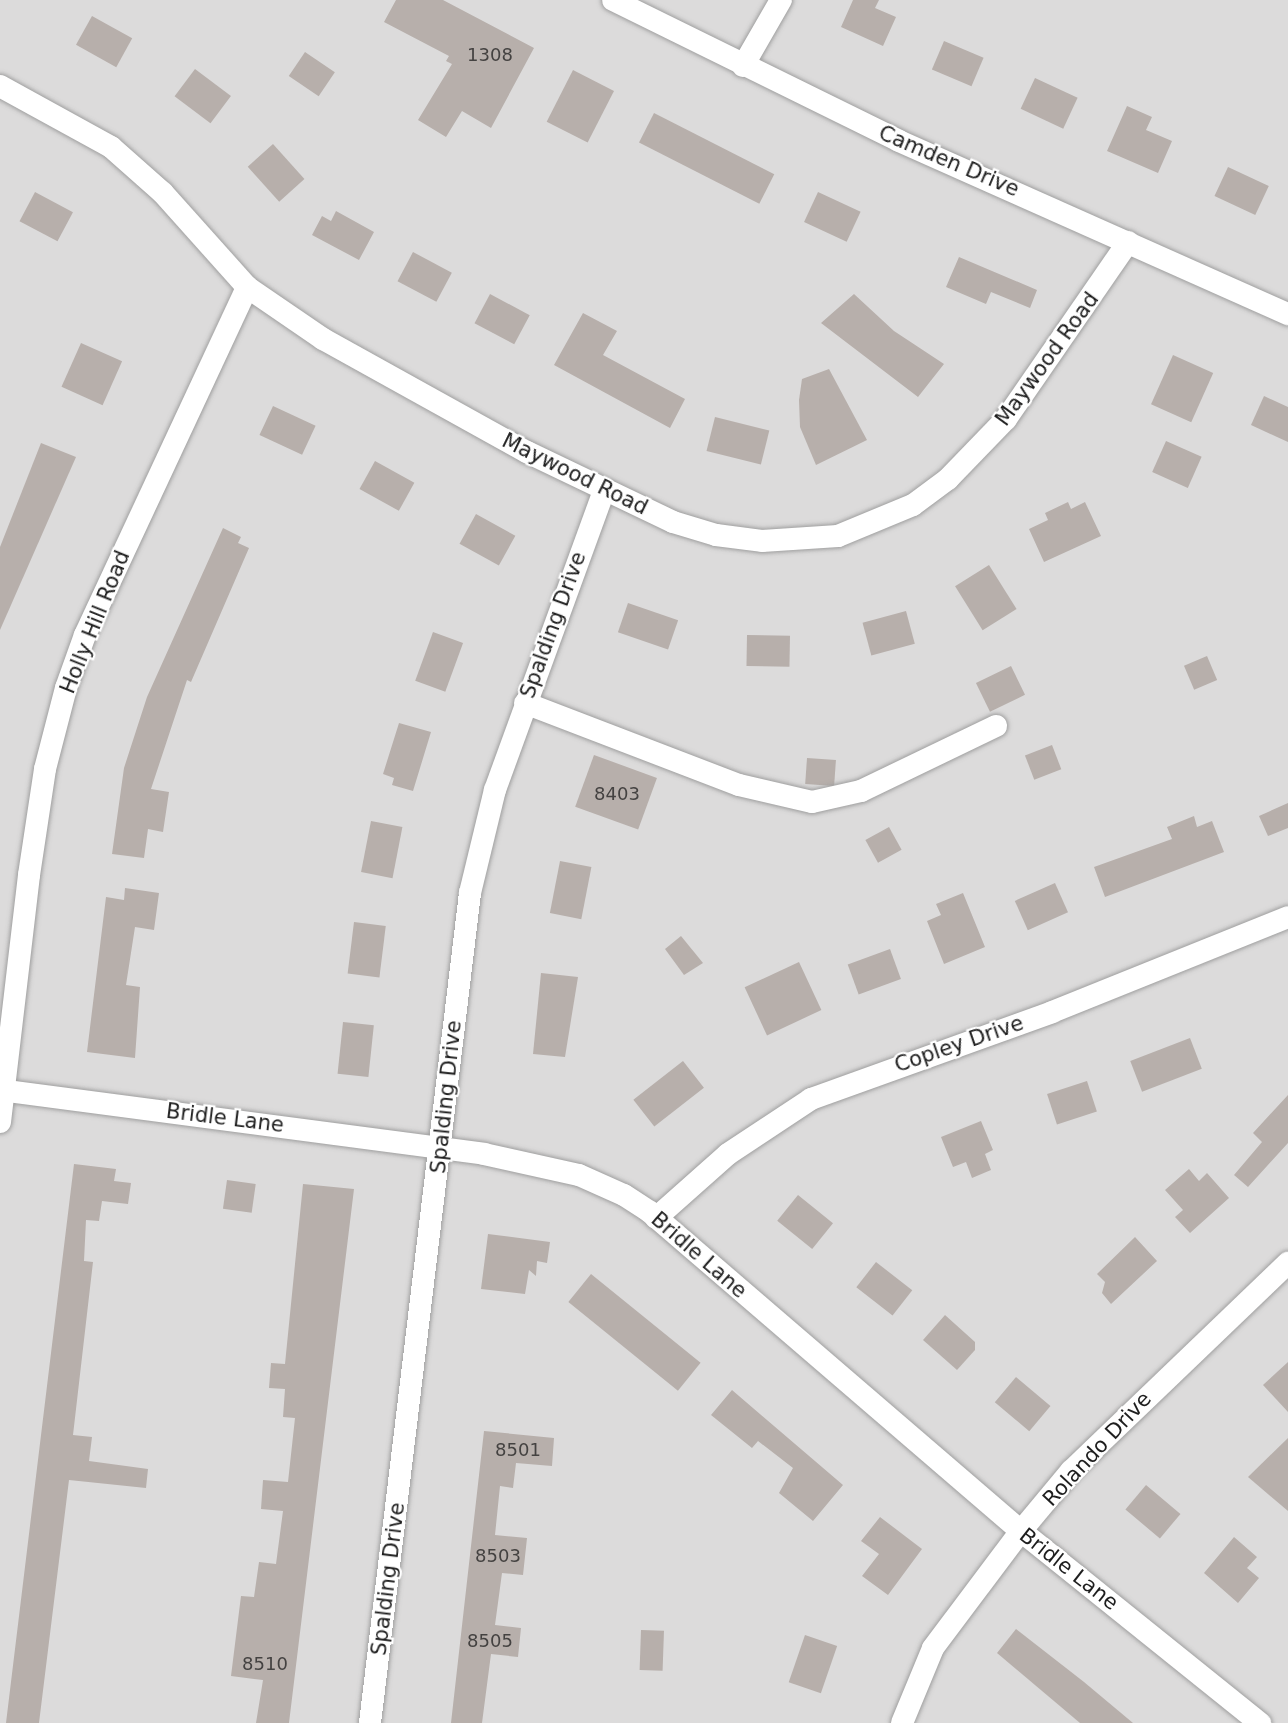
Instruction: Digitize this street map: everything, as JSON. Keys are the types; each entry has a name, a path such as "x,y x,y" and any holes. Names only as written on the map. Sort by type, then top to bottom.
{"street":[{"name":"Camden Drive","path":"613,0 743,66 1288,314"},
{"path":"743,66 781,0"},
{"name":"Maywood Road","path":"0,86 111,147 163,193 247,287 323,339 604,490 673,522 762,541 838,536 884,521 948,479 1006,419 1128,242"},
{"name":"Holly Hill Road","path":"0,1122 2,1090 45,769 66,688 85,635 247,287"},
{"name":"Spalding Drive","path":"370,1723 470,893 495,790 604,490"},
{"path":"525,703 728,781 812,802 861,791 996,726"},
{"name":"Copley Drive","path":"656,1218 728,1154 811,1099 1052,1012 1288,917"},
{"name":"Bridle Lane","path":"2,1090 441,1147 579,1174 656,1218 1021,1531 1260,1723"},
{"name":"Rolando Drive","path":"902,1723 933,1648 1021,1531 1071,1471 1288,1263"}],"shaded area":[{"path":"0,0 1288,0 1288,1723 0,1723"}],"building":[{"path":"396,0 443,0 534,48 491,128 462,111 446,137 418,120 452,64 446,61 449,56 384,22"},
{"path":"853,0 879,0 875,8 896,17 883,46 841,27"},
{"path":"92,16 132,38 116,67 76,45"},
{"path":"944,41 984,58 971,86 932,70"},
{"path":"305,52 335,72 319,96 289,76"},
{"path":"195,69 231,96 210,123 175,96"},
{"path":"573,70 614,91 588,143 547,122"},
{"path":"1035,78 1078,98 1063,129 1021,109"},
{"path":"1127,106 1152,117 1146,130 1172,141 1158,173 1107,151"},
{"path":"654,113 774,174 759,204 639,142"},
{"path":"273,144 304,179 279,202 248,167"},
{"path":"1228,167 1269,186 1255,215 1214,196"},
{"path":"35,192 73,212 57,241 20,221"},
{"path":"818,192 861,212 847,242 804,222"},
{"path":"336,211 374,232 359,260 312,235 322,216 331,221"},
{"path":"413,252 452,273 436,302 398,281"},
{"path":"959,257 1037,290 1030,308 991,292 986,304 946,287"},
{"path":"490,294 530,315 514,344 475,323"},
{"path":"854,294 894,331 944,364 918,397 821,323"},
{"path":"583,313 617,331 603,355 685,399 670,428 554,365"},
{"path":"81,343 122,361 103,405 61,387"},
{"path":"1173,355 1213,373 1191,422 1151,404"},
{"path":"829,369 867,440 816,465 800,427 799,400 802,379"},
{"path":"1264,396 1288,407 1288,442 1251,425"},
{"path":"273,406 316,426 302,455 259,435"},
{"path":"715,417 769,431 761,465 707,451"},
{"path":"1166,441 1202,457 1188,488 1152,472"},
{"path":"41,443 76,457 0,630 0,547"},
{"path":"375,461 414,483 399,511 359,489"},
{"path":"1068,502 1071,509 1085,502 1101,536 1044,562 1029,529 1048,520 1045,513"},
{"path":"476,514 515,536 499,566 460,544"},
{"path":"223,528 241,537 238,543 249,548 191,682 187,680 151,789 169,792 163,832 148,829 144,858 112,854 124,768 147,697"},
{"path":"989,565 1017,609 983,630 955,586"},
{"path":"628,603 678,620 668,650 618,632"},
{"path":"906,611 915,644 871,655 863,623"},
{"path":"433,632 463,643 445,692 415,681"},
{"path":"747,635 790,636 789,667 746,666"},
{"path":"1207,656 1217,680 1194,690 1184,666"},
{"path":"1011,666 1025,695 990,712 976,683"},
{"path":"399,723 431,732 413,791 392,785 394,778 383,774"},
{"path":"1052,745 1061,769 1034,780 1025,755"},
{"path":"594,755 657,778 638,830 575,807"},
{"path":"807,758 836,760 834,786 805,784"},
{"path":"1288,803 1288,828 1268,836 1259,816"},
{"path":"1194,816 1197,827 1212,821 1224,852 1105,897 1094,867 1172,839 1167,827"},
{"path":"371,821 402,827 392,878 361,872"},
{"path":"889,827 902,850 878,863 865,840"},
{"path":"560,861 591,867 581,919 550,913"},
{"path":"1055,883 1068,912 1028,930 1015,901"},
{"path":"125,888 159,893 154,930 135,927 126,985 140,987 135,1058 87,1052 106,897 124,900"},
{"path":"963,893 985,947 944,964 927,921 941,915 936,904"},
{"path":"354,922 386,926 379,978 348,974"},
{"path":"681,936 703,963 684,975 665,949"},
{"path":"890,949 901,979 859,994 848,964"},
{"path":"799,962 821,1010 767,1035 745,987"},
{"path":"541,973 578,977 565,1057 533,1054"},
{"path":"343,1022 374,1025 368,1077 338,1074"},
{"path":"1190,1038 1202,1069 1142,1092 1130,1061"},
{"path":"683,1061 704,1088 654,1127 633,1100"},
{"path":"1087,1081 1097,1111 1057,1124 1047,1094"},
{"path":"1288,1095 1288,1143 1248,1187 1234,1175 1262,1142 1253,1133"},
{"path":"981,1121 993,1150 985,1154 991,1170 972,1178 966,1162 953,1167 941,1137"},
{"path":"74,1164 116,1169 114,1181 131,1183 128,1204 102,1201 99,1221 86,1220 84,1261 93,1262 73,1435 92,1437 89,1461 148,1469 146,1488 69,1480 39,1723 6,1723"},
{"path":"1189,1169 1199,1181 1207,1173 1229,1198 1190,1233 1175,1217 1183,1210 1165,1190"},
{"path":"227,1180 256,1184 252,1213 223,1209"},
{"path":"303,1184 354,1189 289,1723 256,1723 263,1680 231,1676 241,1596 254,1597 259,1562 276,1564 283,1511 261,1509 263,1480 288,1482 295,1418 283,1417 285,1389 269,1388 271,1363 285,1364"},
{"path":"798,1195 833,1223 812,1249 777,1221"},
{"path":"488,1234 550,1242 547,1263 537,1261 536,1276 529,1270 525,1294 481,1289"},
{"path":"1135,1237 1157,1261 1111,1304 1102,1293 1105,1282 1097,1274"},
{"path":"876,1262 912,1290 893,1316 856,1287"},
{"path":"591,1274 701,1363 678,1391 568,1302"},
{"path":"945,1315 975,1342 975,1350 957,1370 923,1340"},
{"path":"1288,1362 1288,1412 1263,1385"},
{"path":"1016,1377 1050,1406 1029,1431 995,1402"},
{"path":"732,1390 843,1485 813,1521 779,1493 793,1468 758,1441 752,1448 711,1415"},
{"path":"484,1431 554,1438 552,1466 516,1463 513,1488 500,1486 495,1535 527,1538 523,1575 502,1573 495,1625 521,1628 518,1657 491,1654 482,1723 451,1723"},
{"path":"1288,1438 1288,1511 1248,1477"},
{"path":"1146,1485 1180,1514 1160,1538 1125,1510"},
{"path":"880,1517 922,1549 888,1595 862,1576 879,1554 861,1541"},
{"path":"1234,1537 1257,1557 1247,1568 1259,1578 1238,1603 1204,1573"},
{"path":"1016,1629 1133,1723 1080,1723 997,1653"},
{"path":"641,1630 664,1631 663,1671 640,1670"},
{"path":"805,1635 837,1646 821,1693 789,1682"}]}
